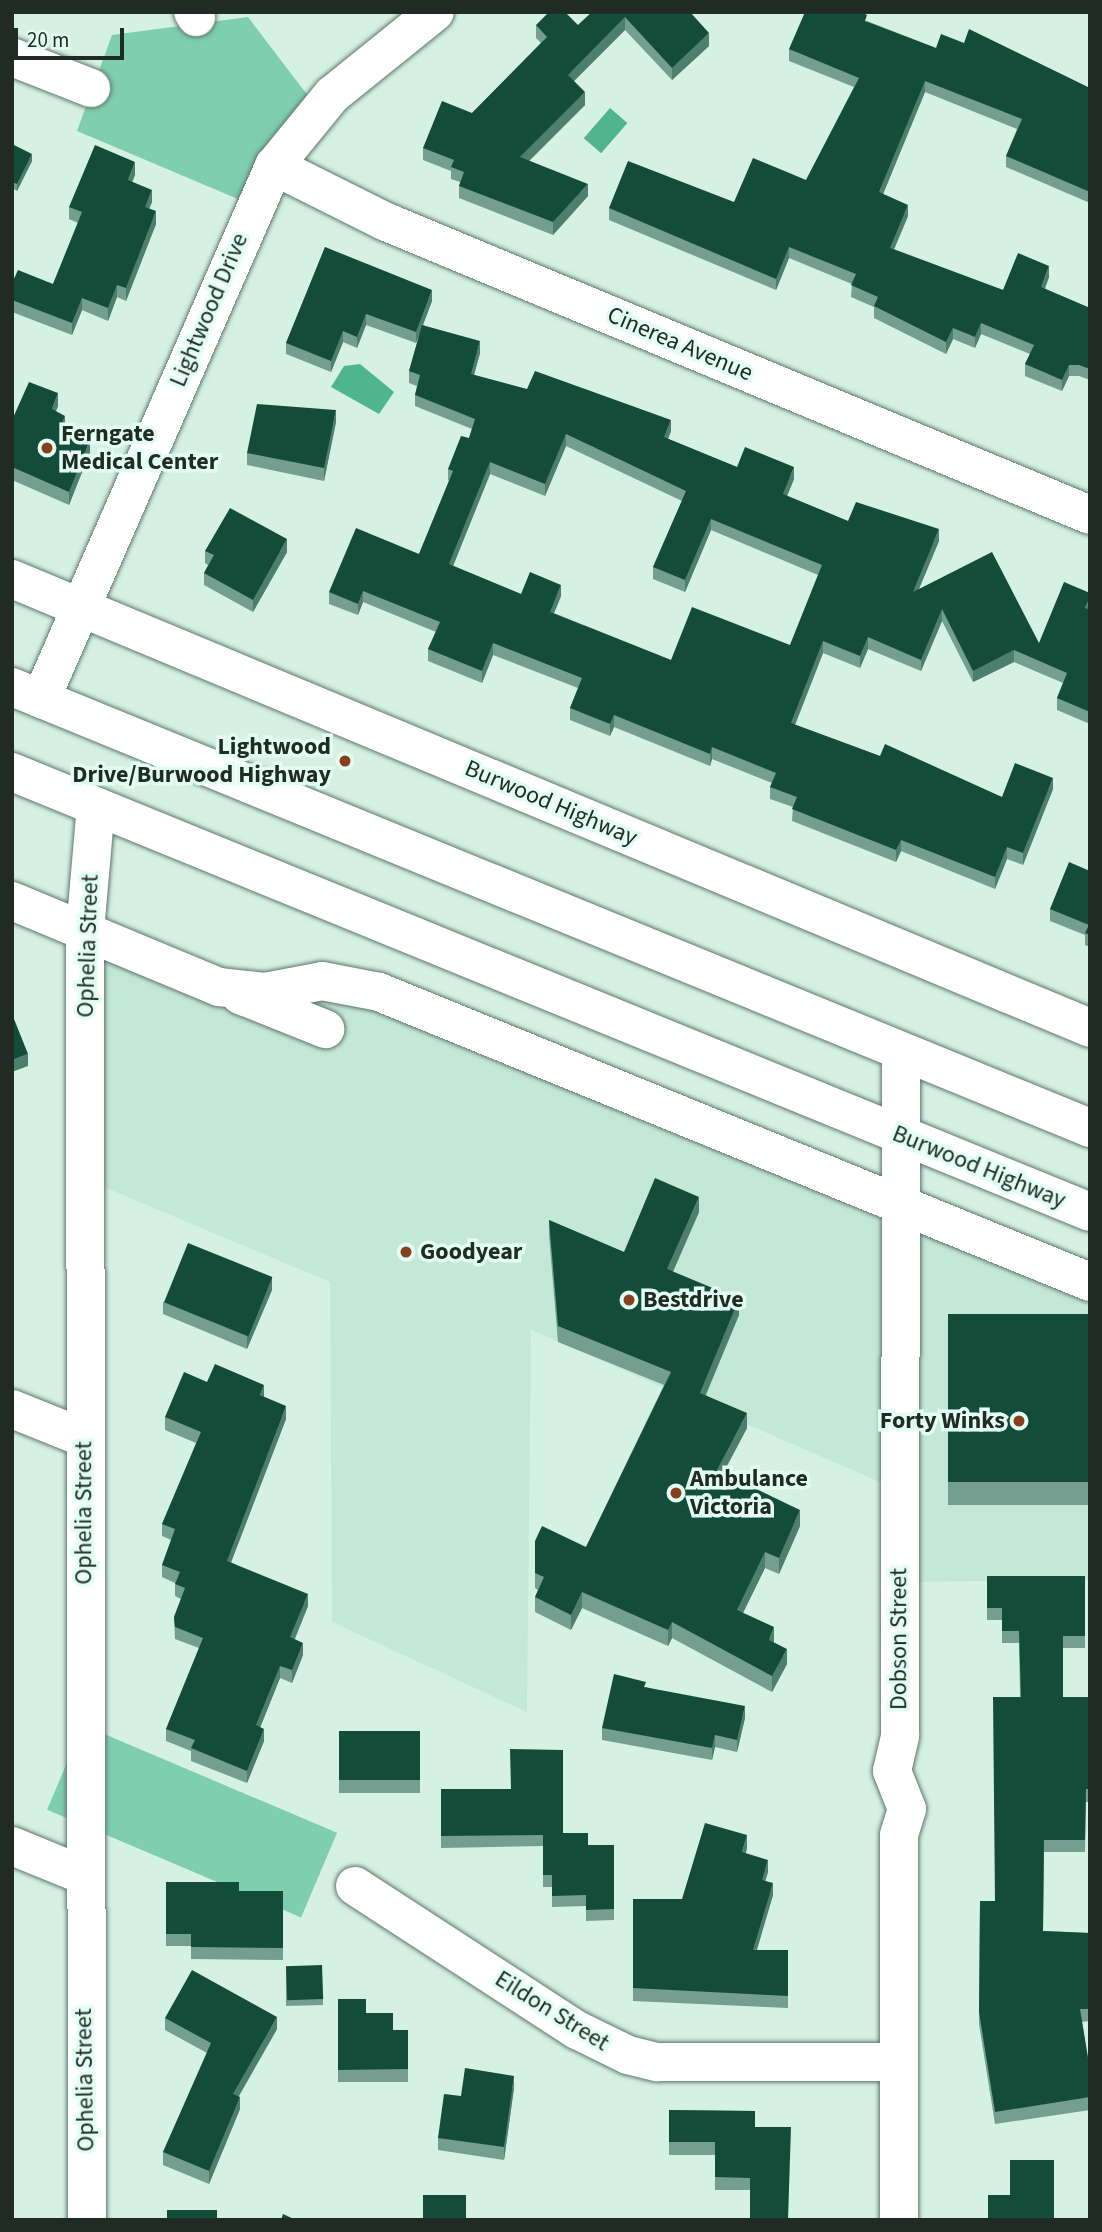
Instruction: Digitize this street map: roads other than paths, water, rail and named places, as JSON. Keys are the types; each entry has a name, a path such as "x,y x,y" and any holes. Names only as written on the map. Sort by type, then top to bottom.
{"main road":[{"name":"Lightwood Drive","path":"27,693 85,608 274,166 332,95 435,12"},
{"path":"12,57 91,88"},
{"name":"Cinerea Avenue","path":"274,166 384,221 1090,515"},
{"name":"Burwood Highway","path":"12,579 1090,1028"},
{"path":"27,693 901,1053 1090,1128"},
{"name":"Burwood Highway","path":"12,772 1090,1212"},
{"name":"Ophelia Street","path":"87,2220 83,1875 85,931 96,806"},
{"path":"12,901 325,1030"},
{"path":"219,987 265,992 322,981 356,984 1090,1282"},
{"name":"Dobson Street","path":"899,2220 899,1835 907,1809 892,1770 900,1735 901,1053"},
{"path":"12,1409 84,1438"},
{"path":"12,1846 83,1875"},
{"name":"Eildon Street","path":"355,1886 584,2035 628,2055 657,2062 898,2062"}],"place":[{"name":"Ferngate Medical Center","path":"47,448"},
{"name":"Lightwood Drive/Burwood Highway","path":"345,761"},
{"name":"Goodyear","path":"406,1252"},
{"name":"Bestdrive","path":"629,1300"},
{"name":"Forty Winks","path":"1019,1421"},
{"name":"Ambulance Victoria","path":"676,1493"}]}
